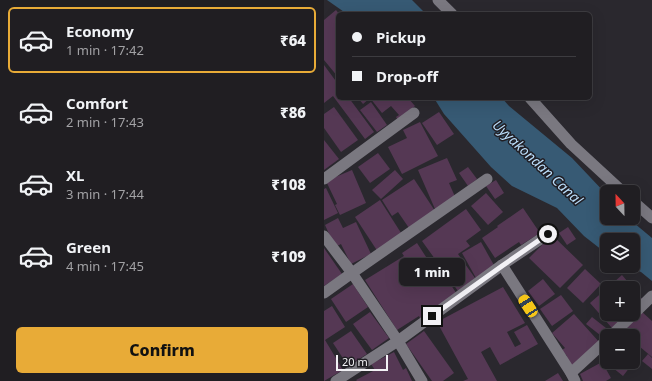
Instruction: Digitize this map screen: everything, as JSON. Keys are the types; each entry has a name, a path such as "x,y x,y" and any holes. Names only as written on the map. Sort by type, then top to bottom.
{"street":[{"path":"438,0 450,12"},
{"path":"532,100 572,144 616,185"},
{"path":"324,179 414,113"},
{"path":"324,294 487,179"},
{"path":"640,207 652,218"},
{"path":"336,381 398,341 548,234"},
{"path":"324,236 352,273 398,341 422,381"},
{"path":"502,266 573,377 600,348"},
{"path":"618,329 650,298"}],"water":[{"path":"327,0 412,0 424,12 344,12"},
{"name":"Uyyakondan Canal","path":"435,100 504,100 572,158 600,188 600,225 636,225 652,238 652,281 640,272 640,233 600,233 600,249 584,236 557,208 512,186 491,167 444,114"}],"building":[{"path":"336,10 338,12 336,12 336,75 324,60 324,20"},
{"path":"324,65 336,81 336,100 350,100 374,132 365,139 333,96 324,103"},
{"path":"360,100 368,100 363,104"},
{"path":"372,100 410,100 415,106 398,120 396,117 399,115 391,106 382,113"},
{"path":"371,102 387,125 377,132 360,110"},
{"path":"334,107 358,140 341,152 324,128 324,114"},
{"path":"439,112 454,134 437,145 422,123"},
{"path":"420,122 438,156 402,174 388,147 407,138 403,130"},
{"path":"324,140 339,159 324,170"},
{"path":"378,153 390,169 370,183 358,167"},
{"path":"447,158 457,180 449,183 456,199 435,209 418,170"},
{"path":"468,167 477,179 468,186 459,173"},
{"path":"352,170 366,203 340,215 335,205 337,204 326,181"},
{"path":"395,170 403,179 381,199 372,190"},
{"path":"414,179 435,211 409,228 398,212 392,216 382,200"},
{"path":"496,180 504,193 495,199 486,186"},
{"path":"326,188 338,213 324,220 324,189"},
{"path":"486,193 503,212 488,225 471,206"},
{"path":"380,200 403,236 378,252 355,217"},
{"path":"523,208 540,233 521,245 519,242 495,258 482,238"},
{"path":"466,209 481,230 466,241 470,246 458,254 475,278 458,291 422,241"},
{"path":"338,218 343,228 356,222 371,254 351,264 341,244 335,247 325,225"},
{"path":"568,227 576,239 567,245 559,233"},
{"path":"552,235 583,265 560,288 529,258"},
{"path":"481,242 495,267 476,278 462,253"},
{"path":"417,243 428,260 412,269 416,276 437,263 458,296 421,320 419,316 397,330 365,280 404,256 402,253"},
{"path":"324,248 342,274 324,286"},
{"path":"585,269 600,283 600,285 583,303 567,288"},
{"path":"622,275 627,281 615,281"},
{"path":"543,279 555,294 539,306 528,291"},
{"path":"353,284 368,307 346,322 331,299"},
{"path":"503,287 525,323 507,332 515,347 521,344 514,332 527,325 538,344 500,365 490,347 481,352 497,381 463,381 468,379 437,322"},
{"path":"600,294 600,314 590,303"},
{"path":"561,295 573,311 552,326 540,309"},
{"path":"332,306 345,327 325,340 343,370 324,381 324,311"},
{"path":"641,311 652,321 652,357 640,347 640,329 626,329 633,321 640,321"},
{"path":"370,312 389,338 372,350 353,324"},
{"path":"574,314 600,343 573,368 565,358 567,356 562,350 565,348 552,333"},
{"path":"592,317 606,328 600,329 600,335 586,324"},
{"path":"606,321 620,321 612,328"},
{"path":"351,331 367,354 348,366 333,343"},
{"path":"424,331 454,373 443,381 432,381 406,344"},
{"path":"394,352 403,370 406,368 412,381 356,380 375,370 371,364"},
{"path":"648,354 652,358 652,369 642,361"},
{"path":"600,363 600,369 606,369 611,378 606,381 583,381 580,374"},
{"path":"614,369 628,369 623,376"},
{"path":"558,373 563,381 545,381"}],"route":[{"path":"432,316 548,234"}]}
